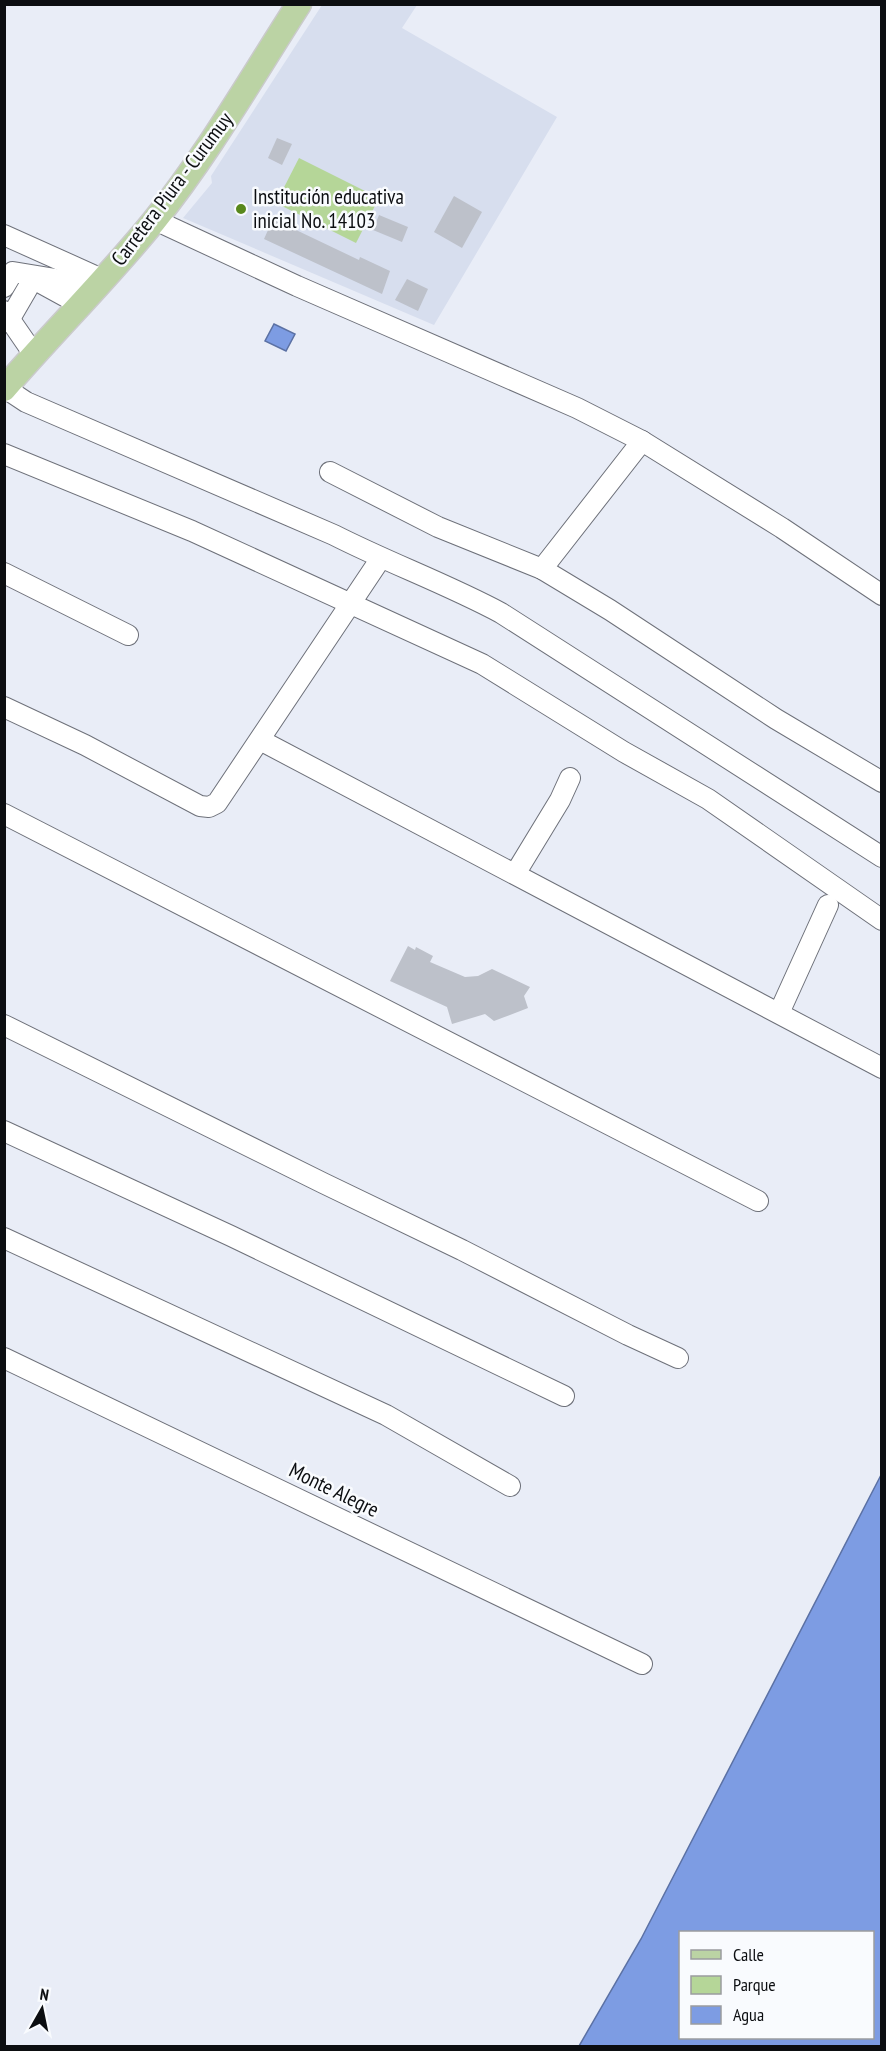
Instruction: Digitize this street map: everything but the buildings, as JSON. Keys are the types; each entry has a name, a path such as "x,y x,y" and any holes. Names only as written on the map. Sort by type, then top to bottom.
{"main road":[{"name":"Carretera Piura - Curumuy","path":"5,389 155,220 200,158 299,4"}],"street":[{"path":"155,220 297,286 577,408 642,441 782,528 882,595"},
{"path":"4,235 101,283"},
{"path":"4,263 81,305"},
{"path":"4,287 13,272 29,277 101,283"},
{"path":"29,277 8,319 39,351"},
{"path":"5,389 26,402 459,591 501,614 882,857"},
{"path":"542,569 642,441"},
{"path":"4,454 192,531 482,664 624,752 708,799 882,920"},
{"path":"330,472 438,527 542,569 610,609 776,718 882,782"},
{"path":"4,707 85,745 200,806 217,803 381,558"},
{"path":"4,573 128,635"},
{"path":"260,740 882,1068"},
{"path":"515,874 560,800 570,778"},
{"path":"4,814 758,1201"},
{"path":"779,1014 828,904"},
{"path":"4,1024 678,1358"},
{"path":"4,1131 242,1241 564,1396"},
{"path":"4,1238 386,1415 510,1486"},
{"name":"Monte Alegre","path":"4,1358 642,1664"}],"shaded area":[{"path":"322,5 417,5 402,28 557,117 434,325 183,218 212,183 211,176"}],"green space":[{"path":"299,158 379,198 356,243 276,203"}],"water":[{"path":"274,324 295,334 286,351 265,341"},
{"path":"881,1475 881,2046 579,2046 641,1939"}],"place":[{"name":"Institución educativa inicial No. 14103","path":"241,209"}]}
